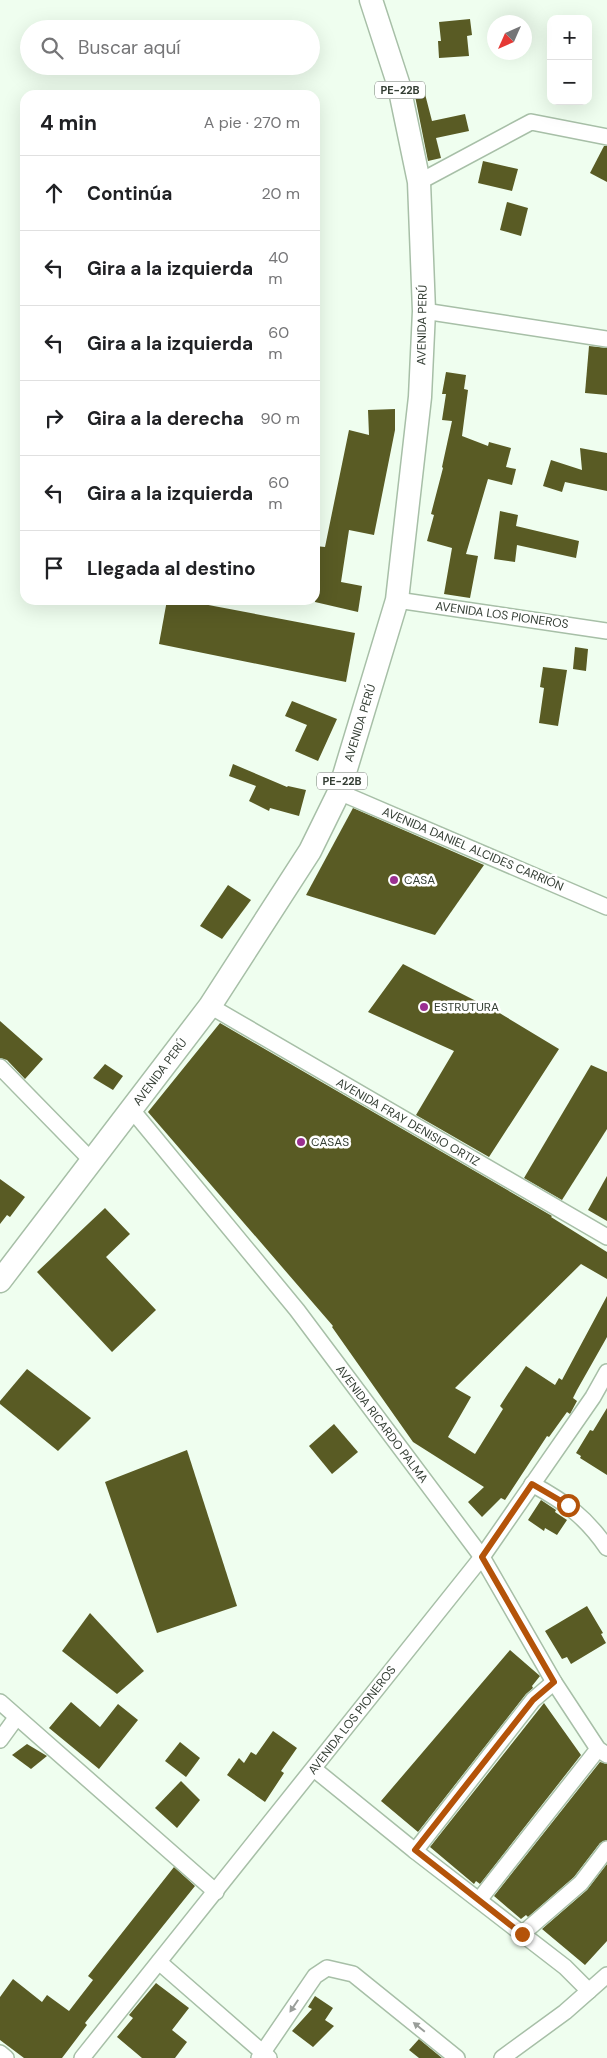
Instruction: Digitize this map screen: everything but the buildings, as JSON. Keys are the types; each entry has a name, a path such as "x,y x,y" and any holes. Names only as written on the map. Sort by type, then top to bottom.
{"highway":[{"name":"PE-22B","path":"371,0 399,86 419,182"},
{"name":"AVENIDA PERÚ","path":"0,1281 210,1006 310,851 339,792 397,600 420,397 424,312 419,182"}],"street":[{"path":"419,182 531,122 607,137"},
{"path":"424,312 607,339"},
{"name":"AVENIDA LOS PIONEROS","path":"397,600 607,631"},
{"name":"AVENIDA DANIEL ALCIDES CARRIÓN","path":"339,792 607,907"},
{"name":"AVENIDA FRAY DENISIO ORTIZ","path":"210,1006 607,1237"},
{"path":"0,1067 91,1160"},
{"name":"AVENIDA RICARDO PALMA","path":"132,1110 297,1310 482,1557 554,1682 603,1752"},
{"name":"AVENIDA LOS PIONEROS","path":"82,2058 482,1557 594,1396 607,1372"},
{"path":"594,1396 607,1404"},
{"path":"532,1484 568,1505 584,1518 607,1548"},
{"path":"415,1850 533,1700 554,1682"},
{"path":"0,1702 216,1892"},
{"path":"0,1740 16,1718"},
{"path":"479,1900 603,1752"},
{"path":"314,1769 565,1967 589,1991"},
{"path":"522,1934 581,1883 607,1849"},
{"path":"159,1962 264,2056 314,1976 327,1968 353,1974 457,2058"},
{"path":"502,2058 565,2012 607,1975"},
{"path":"0,2053 6,2058"}],"place":[{"name":"CASA","path":"394,880"},
{"name":"ESTRUTURA","path":"424,1007"},
{"name":"CASAS","path":"301,1142"}],"route":[{"path":"522,1934 415,1850 533,1700 554,1682 482,1557 532,1484 568,1505"}]}
